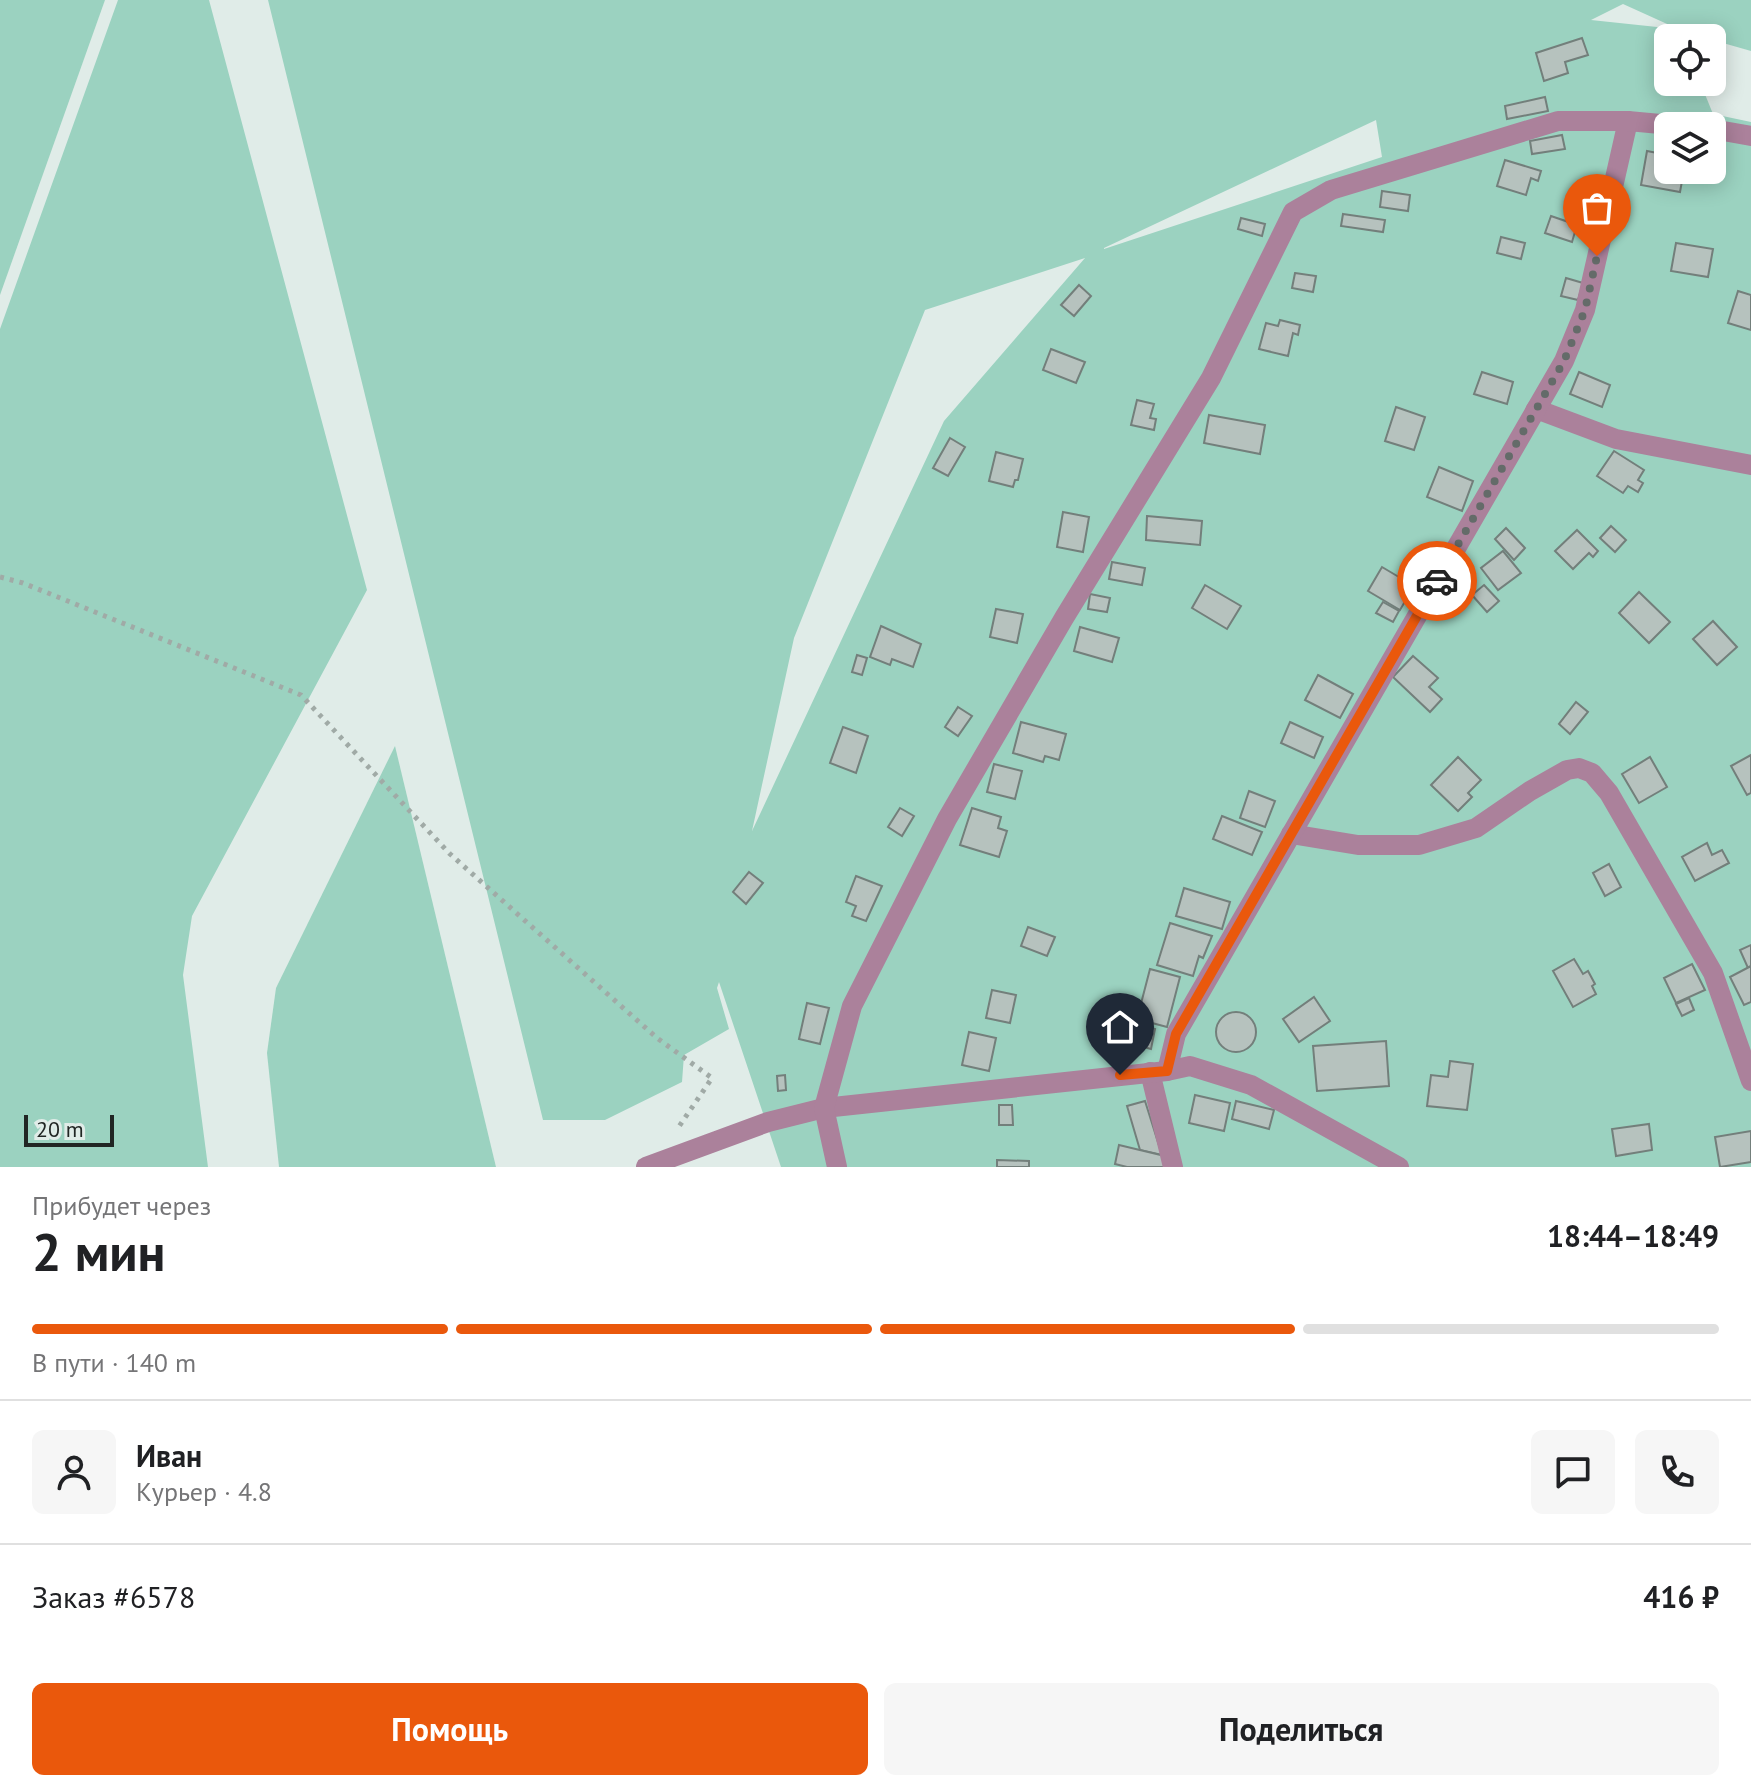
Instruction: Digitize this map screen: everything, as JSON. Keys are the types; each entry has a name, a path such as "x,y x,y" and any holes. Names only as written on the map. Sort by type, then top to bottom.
{"lane":[{"path":"837,1167 824,1108 852,1006 947,819 1064,618 1211,378 1293,212 1331,190 1558,121 1654,123"},
{"path":"1173,1167 1158,1071 1176,1034 1564,361 1585,310 1628,121"},
{"path":"1726,132 1751,136"},
{"path":"1536,409 1616,439 1751,465"},
{"path":"1291,834 1358,845 1419,845 1476,828 1567,770 1579,768 1592,773 1609,793 1713,973 1751,1081"},
{"path":"650,1164 768,1122 824,1108 1190,1066 1251,1085 1399,1167"}],"path":[{"path":"0,577 23,583 301,695 450,854 657,1038 712,1078 650,1164"}],"green space":[{"path":"0,0 105,0 0,295"},
{"path":"118,0 209,0 367,590 192,916 183,975 208,1167 0,1167 0,329"},
{"path":"268,0 1751,0 1751,51 1726,44 1726,24 1667,24 1623,4 1591,20 1654,27 1654,96 1706,96 1712,112 1654,112 1654,184 1726,184 1726,117 1751,122 1751,1167 781,1167 719,982 717,988 729,1029 684,1055 682,1082 605,1120 543,1120","holes":["1376,120 1382,157 1104,249 1104,248","1085,258 944,421 752,831 794,638 925,310"]},
{"path":"395,746 496,1167 279,1167 267,1053 276,988"}],"building":[{"path":"1582,38 1588,55 1565,62 1568,73 1544,81 1536,53"},
{"path":"1545,97 1548,111 1507,119 1505,106"},
{"path":"1562,135 1565,149 1532,154 1530,141"},
{"path":"1647,151 1654,152 1654,184 1681,184 1680,192 1641,185"},
{"path":"1505,160 1541,171 1538,181 1531,178 1526,195 1497,186"},
{"path":"1382,191 1410,195 1408,211 1380,207"},
{"path":"1343,214 1385,220 1383,232 1341,226"},
{"path":"1551,216 1577,225 1572,242 1545,233"},
{"path":"1241,218 1265,224 1262,236 1238,229"},
{"path":"1501,237 1525,243 1521,259 1497,253"},
{"path":"1676,243 1713,249 1708,277 1671,271"},
{"path":"1295,273 1316,276 1313,292 1292,288"},
{"path":"1566,278 1583,283 1578,300 1561,296"},
{"path":"1079,285 1091,296 1074,316 1061,305"},
{"path":"1738,291 1751,295 1751,330 1728,323"},
{"path":"1280,320 1300,325 1298,335 1293,333 1288,356 1259,349 1266,323 1278,326"},
{"path":"1051,349 1085,362 1076,383 1043,370"},
{"path":"1482,372 1513,382 1507,404 1474,394"},
{"path":"1579,372 1610,385 1602,407 1570,394"},
{"path":"1137,400 1154,404 1150,418 1156,419 1154,430 1131,425"},
{"path":"1396,407 1425,417 1414,450 1385,441"},
{"path":"1209,415 1265,425 1260,454 1204,443"},
{"path":"950,438 965,447 948,476 933,468"},
{"path":"1614,451 1644,470 1638,480 1643,483 1638,492 1628,486 1623,493 1597,476"},
{"path":"996,452 1023,459 1013,487 989,481"},
{"path":"1439,467 1473,481 1462,511 1427,497"},
{"path":"1063,512 1089,517 1083,552 1057,547"},
{"path":"1147,516 1202,521 1200,545 1146,540"},
{"path":"1611,526 1626,540 1615,552 1600,538"},
{"path":"1506,528 1525,548 1514,560 1495,539"},
{"path":"1577,530 1598,551 1593,557 1589,553 1573,569 1555,551"},
{"path":"1503,551 1521,573 1498,590 1481,568"},
{"path":"1112,562 1145,568 1142,585 1109,579"},
{"path":"1382,567 1414,586 1400,610 1368,591"},
{"path":"1205,585 1241,606 1227,629 1192,608"},
{"path":"1484,585 1499,601 1487,612 1472,595"},
{"path":"1639,592 1670,622 1649,643 1619,613"},
{"path":"1090,594 1110,598 1107,612 1088,609"},
{"path":"1383,602 1399,611 1393,622 1376,613"},
{"path":"996,609 1023,614 1017,643 990,637"},
{"path":"1713,621 1737,647 1717,665 1693,639"},
{"path":"881,626 921,644 913,667 892,659 890,665 870,657"},
{"path":"1080,627 1119,638 1112,662 1074,651"},
{"path":"857,655 867,658 862,675 852,672"},
{"path":"1413,656 1438,678 1429,687 1442,699 1430,712 1393,677"},
{"path":"1318,675 1353,694 1340,718 1305,700"},
{"path":"1576,702 1588,712 1570,734 1559,724"},
{"path":"958,707 972,716 958,736 945,727"},
{"path":"1021,722 1066,734 1059,760 1045,756 1043,762 1013,753"},
{"path":"1290,722 1323,737 1314,758 1281,743"},
{"path":"843,727 868,736 856,773 830,763"},
{"path":"1751,755 1751,793 1747,795 1731,766"},
{"path":"1458,757 1481,780 1468,793 1472,797 1458,811 1431,785"},
{"path":"1650,757 1667,787 1639,803 1622,774"},
{"path":"994,764 1022,771 1015,799 987,792"},
{"path":"1249,791 1275,801 1265,827 1240,818"},
{"path":"900,808 914,816 902,836 888,827"},
{"path":"972,808 1001,817 998,828 1007,831 999,857 960,845"},
{"path":"1222,816 1262,832 1252,855 1213,839"},
{"path":"1707,843 1712,855 1722,850 1729,863 1695,881 1682,857"},
{"path":"1609,864 1621,887 1605,896 1593,873"},
{"path":"749,872 763,883 746,904 733,892"},
{"path":"856,876 882,886 866,921 852,916 856,906 846,902"},
{"path":"1184,888 1230,902 1222,929 1176,916"},
{"path":"1170,923 1212,936 1203,958 1199,956 1193,976 1157,965"},
{"path":"1028,927 1055,937 1047,956 1021,946"},
{"path":"1751,945 1751,966 1748,968 1740,950"},
{"path":"1574,959 1583,974 1588,971 1596,994 1573,1007 1553,971"},
{"path":"1692,964 1705,990 1676,1003 1664,978"},
{"path":"1751,966 1751,1002 1744,1005 1730,977"},
{"path":"1150,969 1180,977 1167,1027 1137,1019"},
{"path":"992,990 1016,995 1010,1023 986,1018"},
{"path":"1314,997 1330,1021 1299,1042 1283,1019"},
{"path":"1689,998 1694,1010 1682,1016 1676,1004"},
{"path":"807,1003 829,1008 820,1044 799,1039"},
{"path":"1236,1012 1250,1018 1256,1032 1250,1046 1236,1052 1222,1046 1216,1032 1222,1018"},
{"path":"1134,1024 1155,1029 1151,1049 1129,1043"},
{"path":"969,1032 996,1038 989,1071 962,1065"},
{"path":"1386,1041 1389,1086 1317,1091 1313,1046"},
{"path":"1450,1061 1473,1064 1467,1110 1427,1106 1431,1075 1448,1077"},
{"path":"785,1075 786,1090 778,1091 777,1076"},
{"path":"1195,1095 1230,1103 1224,1131 1189,1123"},
{"path":"1145,1101 1162,1155 1140,1150 1127,1106"},
{"path":"1236,1101 1274,1110 1269,1129 1232,1119"},
{"path":"999,1105 1012,1105 1013,1125 999,1125"},
{"path":"1649,1124 1652,1150 1616,1156 1612,1129"},
{"path":"1751,1131 1751,1162 1720,1167 1715,1137"},
{"path":"1119,1145 1169,1157 1167,1167 1115,1164"},
{"path":"997,1160 1029,1161 1029,1167 997,1167"}],"way so far":[{"path":"1437,581 1564,361 1585,310 1597,256"}],"route":[{"path":"1120,1075 1167,1071 1176,1034 1437,581"}]}
